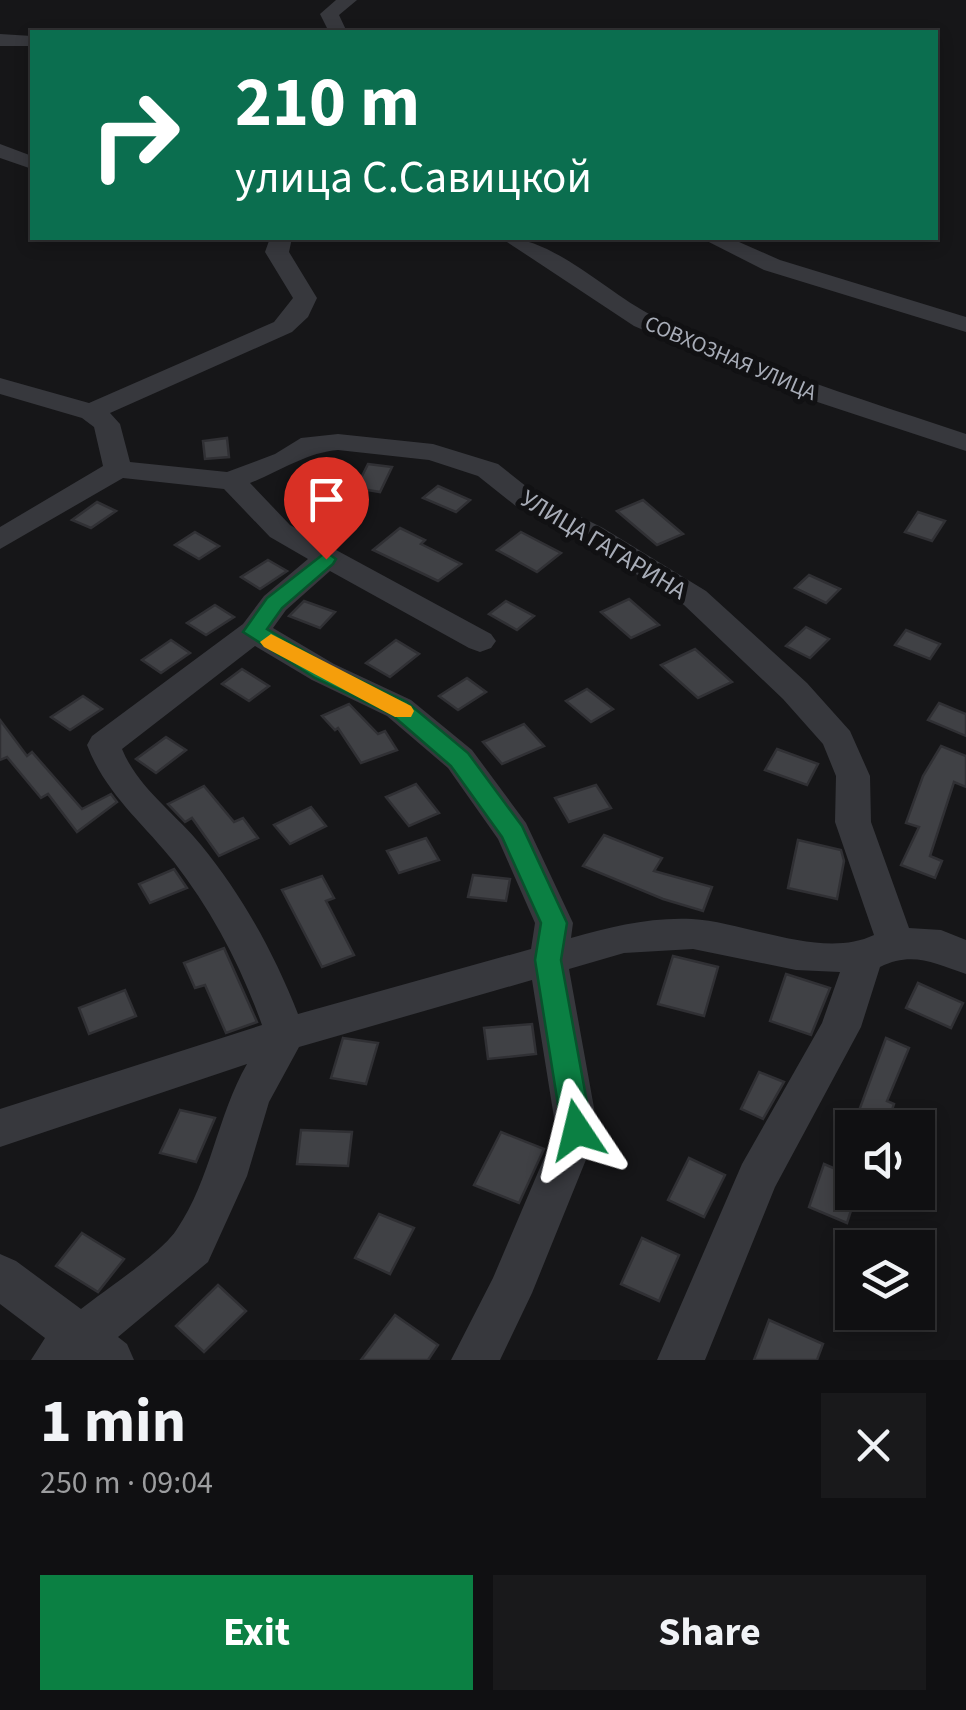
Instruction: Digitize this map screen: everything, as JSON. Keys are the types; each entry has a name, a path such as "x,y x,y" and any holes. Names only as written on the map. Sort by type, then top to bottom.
{"street":[{"path":"314,0 307,15 315,30"},
{"path":"337,30 329,14 348,0"},
{"path":"0,40 30,41"},
{"path":"0,150 30,161"},
{"path":"91,412 283,328 299,312 305,298 276,252 280,240"},
{"name":"СОВХОЗНАЯ УЛИЦА","path":"515,240 643,321 796,386 966,443"},
{"path":"716,240 772,265 966,325"},
{"path":"0,386 91,412 107,424 118,469 0,540"},
{"name":"УЛИЦА ГАГАРИНА","path":"118,469 207,481 231,480 285,460 311,444 338,442 433,452 488,470 528,501 593,534 696,598 795,691 838,739 853,776 853,822 879,949"},
{"path":"231,480 280,531 480,641"},
{"path":"0,1276 82,1353 192,1248 225,1176 249,1100 285,1034 268,984 225,905 186,851 111,768 104,744 254,632 274,603 326,559"},
{"path":"254,632 323,672 399,708 460,760 513,833 554,923 548,960 577,1130 509,1293 475,1360"},
{"path":"0,1128 285,1034 624,938 693,934 796,955 940,945 966,958"},
{"path":"682,1360 757,1178 841,1027 879,949"}],"building":[{"path":"227,438 229,457 205,459 203,441"},
{"path":"368,464 392,467 380,492 356,488"},
{"path":"438,486 470,500 456,512 423,498"},
{"path":"643,500 683,534 657,545 617,511"},
{"path":"97,502 116,511 91,528 72,520"},
{"path":"918,512 945,521 932,541 905,532"},
{"path":"400,528 425,540 421,544 461,564 438,581 373,550"},
{"path":"195,532 219,546 199,559 175,545"},
{"path":"521,532 561,553 537,572 497,550"},
{"path":"268,560 287,571 260,589 241,577"},
{"path":"809,575 840,589 826,603 795,588"},
{"path":"629,599 659,625 631,638 601,612"},
{"path":"304,601 335,612 320,628 289,616"},
{"path":"506,601 534,616 517,630 489,614"},
{"path":"215,605 234,617 206,635 187,623"},
{"path":"806,627 829,639 810,658 786,646"},
{"path":"906,630 940,644 930,659 895,645"},
{"path":"171,640 190,653 161,673 142,660"},
{"path":"396,640 419,654 390,677 366,663"},
{"path":"695,649 732,682 698,698 661,665"},
{"path":"242,669 269,686 249,701 222,684"},
{"path":"467,678 486,692 458,710 439,696"},
{"path":"587,689 613,709 591,722 566,701"},
{"path":"83,696 102,709 70,730 51,717"},
{"path":"939,703 966,714 966,736 928,720"},
{"path":"349,704 378,734 385,731 397,750 361,763 338,728 335,730 322,716"},
{"path":"0,720 27,756 32,752 82,809 111,794 117,802 77,832 48,794 41,798 7,757 0,760"},
{"path":"524,724 544,746 502,764 483,742"},
{"path":"166,737 186,750 156,773 136,759"},
{"path":"941,746 966,756 966,787 954,782 930,856 942,861 935,878 901,865 919,827 906,823 923,776"},
{"path":"777,749 818,764 807,785 765,770"},
{"path":"416,784 439,813 409,826 386,797"},
{"path":"596,785 611,808 569,822 555,798"},
{"path":"204,786 234,822 243,818 258,838 219,856 192,818 185,822 168,804"},
{"path":"311,807 326,826 290,844 274,825"},
{"path":"604,835 662,858 654,871 712,887 703,911 583,866"},
{"path":"426,838 439,860 399,873 387,851"},
{"path":"798,840 841,850 844,861 837,899 788,888"},
{"path":"174,869 187,888 150,903 139,884"},
{"path":"473,875 510,879 506,901 468,897"},
{"path":"322,876 334,898 326,901 354,955 322,967 282,890"},
{"path":"224,948 257,1022 226,1033 205,985 195,988 184,963"},
{"path":"673,956 718,967 704,1016 658,1004"},
{"path":"786,974 830,988 811,1035 770,1021"},
{"path":"918,983 963,1003 951,1028 906,1008"},
{"path":"125,990 136,1016 89,1034 79,1008"},
{"path":"532,1024 536,1054 488,1059 484,1028"},
{"path":"343,1038 378,1043 366,1084 331,1078"},
{"path":"886,1038 909,1048 887,1101 894,1104 892,1110 859,1110"},
{"path":"759,1072 784,1082 763,1119 741,1109"},
{"path":"180,1110 215,1118 196,1162 160,1153"},
{"path":"301,1130 352,1132 348,1166 297,1164"},
{"path":"501,1132 544,1149 519,1203 474,1185"},
{"path":"689,1158 725,1175 704,1217 668,1200"},
{"path":"824,1164 835,1169 835,1210 851,1210 847,1223 809,1207"},
{"path":"379,1214 414,1228 390,1274 355,1258"},
{"path":"82,1233 124,1259 98,1292 56,1266"},
{"path":"642,1238 679,1255 659,1301 621,1284"},
{"path":"218,1285 246,1311 204,1352 176,1326"},
{"path":"395,1315 438,1345 428,1360 361,1360"},
{"path":"769,1320 823,1344 817,1360 754,1360"}],"slow traffic":[{"path":"271,642 403,711"}],"route":[{"path":"326,559 274,603 254,632 323,672 399,708 460,760 513,833 554,923 548,960 577,1130"}]}
